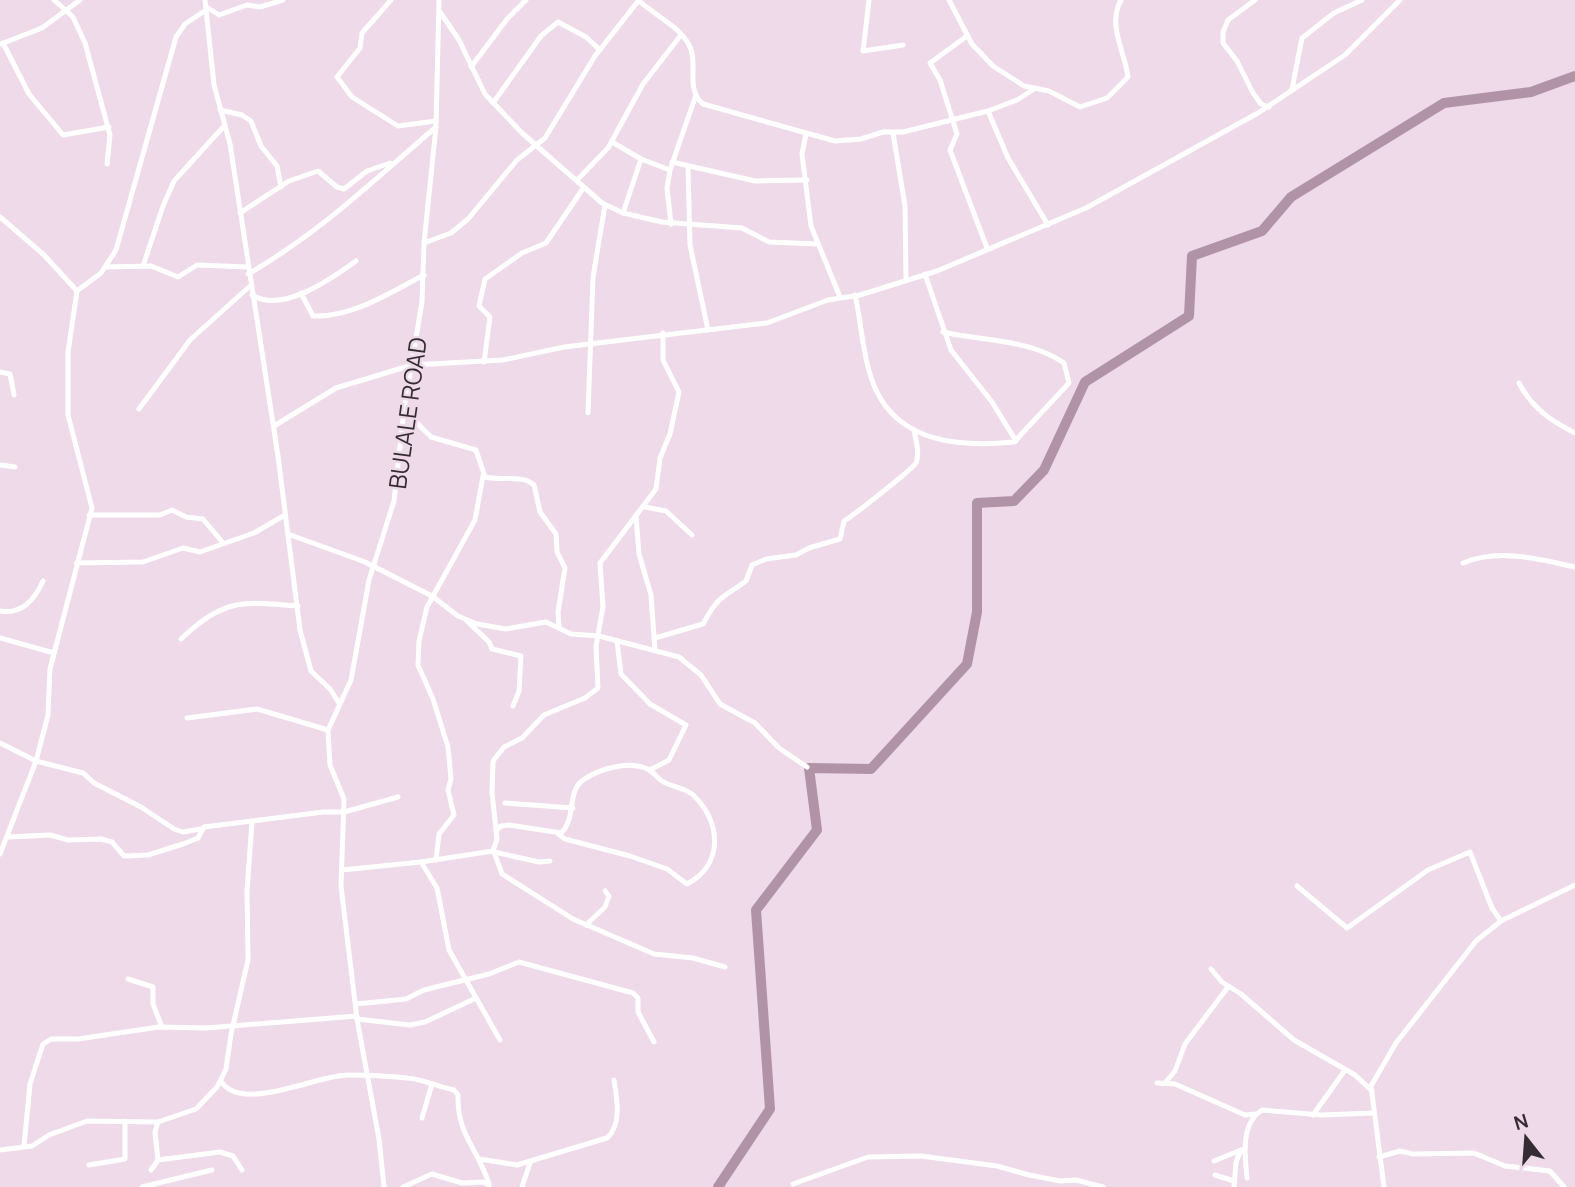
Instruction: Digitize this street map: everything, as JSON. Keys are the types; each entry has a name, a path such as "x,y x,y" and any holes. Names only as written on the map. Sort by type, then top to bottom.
{"street":[{"path":"54,0 73,17 85,43 109,127 107,164"},
{"path":"80,0 42,28 1,43 26,90 62,134 68,136 109,127"},
{"path":"207,0 213,76 225,125 274,426 300,630 309,666 339,703"},
{"path":"207,9 219,15 250,4 260,6 283,0"},
{"path":"391,0 362,33 359,50 337,77 352,97 398,127 436,124"},
{"name":"BULALE ROAD","path":"384,1187 379,1139 357,1017 342,870 344,796 330,765 328,730 351,680 374,568 393,507 424,275 424,243 436,124 439,0"},
{"path":"471,67 507,19 526,0"},
{"path":"424,243 451,233 468,219 496,183 535,144 545,138 600,50 638,0 681,36 692,52 692,83 700,102 830,141 892,133 988,110 1017,100 1034,89"},
{"path":"869,0 863,51 903,45"},
{"path":"949,0 967,36 993,66 1010,79 1034,89 1049,91 1080,107 1107,98 1128,76 1116,26 1121,0"},
{"path":"1255,0 1229,19 1222,36 1224,46 1237,61 1253,93 1261,104 1269,107"},
{"path":"1292,89 1302,38 1340,10 1362,0"},
{"path":"274,426 336,388 412,365 484,362 591,343 778,321 840,297 925,274 1048,225 1112,195 1269,107 1352,49 1399,0"},
{"path":"1338,2 1340,10"},
{"path":"0,854 36,761 48,715 50,669 91,505 82,459 71,435 68,415 68,352 77,291 105,267 116,250 145,137 176,37 185,24 207,9"},
{"path":"440,12 459,40 480,87 493,103 605,205 623,213 671,224 742,228 769,242 818,244"},
{"path":"493,103 541,36 558,22 586,37 600,50"},
{"path":"577,180 612,142 643,84 681,36"},
{"path":"967,36 958,45 930,62 940,80 957,135 950,150 987,248"},
{"path":"671,224 667,188 670,170 696,96"},
{"path":"220,110 242,115 251,121 261,146 279,171 281,189"},
{"path":"988,110 1008,158 1048,225"},
{"path":"105,267 161,268 178,277 197,265 248,271 282,255 344,210 436,124"},
{"path":"143,266 174,181 225,125"},
{"path":"892,133 905,206 906,280"},
{"path":"806,134 802,154 811,226 831,268 840,297"},
{"path":"612,142 641,159 670,170"},
{"path":"623,213 641,159"},
{"path":"240,213 292,180 318,171 337,187 346,188 367,171 393,162"},
{"path":"672,162 755,181 807,180"},
{"path":"688,167 688,223 695,278 708,330"},
{"path":"484,362 490,317 479,306 485,279 492,271 522,253 546,243 584,187"},
{"path":"588,413 593,277 605,205"},
{"path":"0,218 51,262 77,291"},
{"path":"252,295 266,301 301,293 356,261"},
{"path":"925,274 943,332 956,358 992,402 1016,441"},
{"path":"301,293 313,317 330,315 375,300 424,275"},
{"path":"139,409 190,340 250,286"},
{"path":"855,295 867,360 876,390 891,411 914,430 936,439 962,444 1016,441 1067,388 1070,377 1064,363 1025,346 1000,343 983,336 968,337 943,332"},
{"path":"493,852 496,847 496,831 492,793 493,761 504,747 522,738 544,715 579,701 596,690 598,636 603,607 600,563 656,489 660,458 670,434 679,392 663,360 663,333"},
{"path":"0,372 10,374 14,395"},
{"path":"1519,383 1537,409 1558,426 1575,433"},
{"path":"404,410 433,438 476,450 483,476 474,524 432,596 424,617 417,662 433,699 448,747 452,779 448,790 454,814 439,834 436,860"},
{"path":"655,638 703,624 709,610 725,593 746,581 752,565 766,559 796,555 809,548 840,540 844,521 914,468 918,457 914,430"},
{"path":"0,465 15,467"},
{"path":"483,476 500,480 521,478 534,485 540,512 556,534 557,552 565,570 559,603 559,627"},
{"path":"645,507 666,511 692,535"},
{"path":"89,515 149,515 172,510 186,517 204,520 223,543"},
{"path":"76,562 143,562 177,549 200,552 261,530 285,515"},
{"path":"636,516 639,555 651,595 655,650"},
{"path":"288,534 374,568 432,596 467,621 489,642 492,649 521,656 519,691 513,706"},
{"path":"1463,563 1482,555 1495,555 1575,567"},
{"path":"0,611 12,612 25,607 43,580"},
{"path":"181,639 204,617 221,608 249,603 298,606"},
{"path":"467,621 499,629 546,622 571,634 598,636 655,650 688,662 710,686 720,704 755,723 779,748 807,767"},
{"path":"0,638 54,653"},
{"path":"617,641 621,674 650,704 686,725 669,760 650,769"},
{"path":"187,718 257,709 328,730"},
{"path":"0,743 36,761 83,773 94,783 183,832 344,812 398,797"},
{"path":"496,831 501,825 509,825 557,834 565,839 667,869 689,883 714,858 713,828 697,799 687,791 662,780 650,769 639,766 603,769 575,789 573,808 564,831 557,834"},
{"path":"505,803 573,808"},
{"path":"0,1150 32,1146 49,1135 83,1122 158,1122 197,1109 221,1081 250,945 247,891 252,822"},
{"path":"8,837 50,835 64,840 101,839 112,842 124,856 133,856 159,852 197,838 201,830"},
{"path":"493,852 502,874 542,902 586,925 654,954 693,958 725,967"},
{"path":"342,870 493,852 539,862 550,861"},
{"path":"1297,886 1347,928 1428,870 1470,852 1492,908 1501,921"},
{"path":"421,862 437,888 446,942 464,981 500,1040"},
{"path":"1384,1187 1371,1090 1374,1077 1409,1025 1473,945 1501,921 1575,885"},
{"path":"586,925 605,906 609,895 605,891"},
{"path":"356,1004 406,999 424,990 464,981 522,962 633,993 638,997 638,1012 654,1042"},
{"path":"1211,969 1228,987 1241,994 1298,1042 1360,1079 1371,1090"},
{"path":"128,979 152,986 155,1008 162,1027"},
{"path":"1165,1083 1173,1076 1185,1044 1228,987"},
{"path":"24,1146 30,1084 45,1042 54,1038 76,1039 162,1027 357,1017 410,1025 425,1022 474,999"},
{"path":"1313,1115 1345,1070"},
{"path":"221,1081 226,1089 242,1095 268,1094 328,1077 404,1077 457,1093 462,1132 480,1159 490,1186"},
{"path":"480,1159 508,1165 530,1163 610,1136 617,1109 614,1080"},
{"path":"1157,1083 1175,1084 1245,1115 1267,1109 1313,1115 1374,1113"},
{"path":"422,1118 432,1084"},
{"path":"1215,1175 1232,1180 1255,1114"},
{"path":"89,1165 125,1159 125,1121"},
{"path":"151,1170 158,1160 155,1132 158,1122"},
{"path":"1214,1161 1242,1149"},
{"path":"1242,1149 1247,1178"},
{"path":"1379,1157 1400,1151 1413,1154 1479,1154 1506,1166 1550,1171 1564,1187"},
{"path":"158,1160 220,1152 233,1157 242,1170"},
{"path":"793,1184 876,1156 929,1157 997,1166 1059,1181 1103,1187"},
{"path":"522,1187 530,1163"},
{"path":"142,1187 212,1171"},
{"path":"403,1187 432,1174 462,1183 483,1182 490,1186"}],"waterway":[{"path":"718,1187 770,1109 756,910 817,830 809,768 871,769 967,664 977,612 977,503 1014,501 1044,470 1085,382 1189,316 1192,256 1262,231 1291,197 1444,103 1531,92 1575,76"}]}
